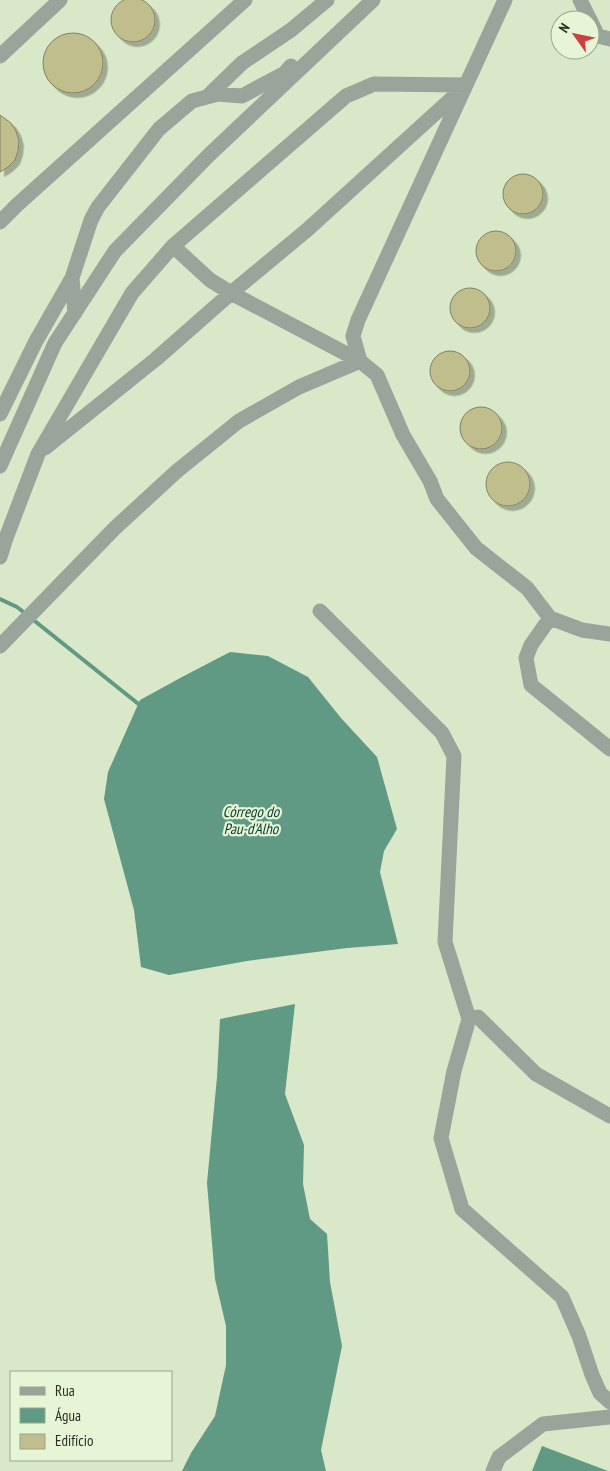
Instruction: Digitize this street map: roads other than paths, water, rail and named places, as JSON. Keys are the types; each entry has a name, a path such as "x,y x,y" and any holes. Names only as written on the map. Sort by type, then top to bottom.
{"lane":[{"path":"0,56 60,0"},
{"path":"0,222 16,205 245,0"},
{"path":"206,97 242,63 291,30 327,0"},
{"path":"0,414 36,341 72,278 91,220 98,207 160,129 192,101 218,94 242,96 285,73 358,0"},
{"path":"0,466 55,344 115,251 209,155 374,0"},
{"path":"360,361 353,336 358,320 505,0"},
{"path":"0,557 38,454 132,294 173,246 346,96 374,84 466,85"},
{"path":"38,454 156,359 307,230 466,85"},
{"path":"242,96 251,116"},
{"path":"173,246 210,280 231,294 360,361 377,375 403,435 430,481 437,498 476,548 527,588 550,618 582,630 610,634"},
{"path":"72,278 75,313"},
{"path":"0,646 115,528 177,471 239,421 299,387 360,361"},
{"path":"320,611 442,733 454,756 445,942 469,1019 454,1071 441,1138 462,1209 562,1297 600,1393 610,1402"},
{"path":"550,618 531,645 526,658 531,685 610,749"},
{"path":"469,1019 478,1017 536,1074 610,1116"},
{"path":"493,1471 499,1457 543,1424 610,1417"}],"water":[{"name":"Córrego do Pau-d'Alho","path":"230,652 268,656 308,677 341,718 377,757 397,829 384,851 380,872 398,944 347,948 247,961 169,975 141,967 134,910 104,799 108,772 140,700"},
{"path":"295,1004 285,1094 304,1145 303,1184 310,1219 327,1234 330,1282 342,1346 321,1450 326,1471 182,1471 191,1453 215,1416 226,1365 226,1326 215,1279 207,1183 217,1077 220,1019"},
{"path":"542,1446 608,1471 532,1471"}],"waterway":[{"path":"0,599 17,607 26,614"},
{"path":"31,618 141,706"}]}
